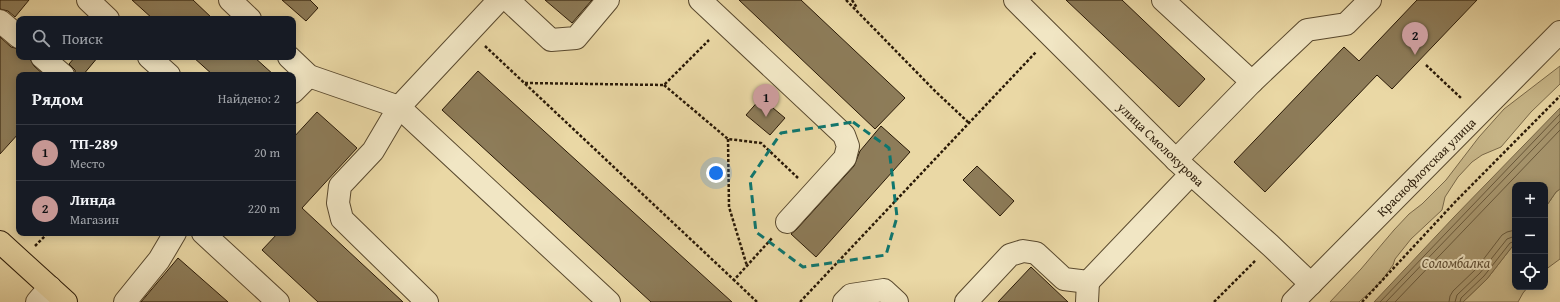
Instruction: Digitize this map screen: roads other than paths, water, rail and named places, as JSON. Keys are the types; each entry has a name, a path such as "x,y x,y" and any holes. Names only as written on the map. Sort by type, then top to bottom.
{"main road":[{"path":"0,242 43,295 66,302"}],"street":[{"path":"88,0 105,16"},
{"path":"230,0 247,16"},
{"path":"427,302 342,219 338,203 340,186 373,151 399,107 500,0"},
{"path":"508,0 551,40 576,38 608,0"},
{"path":"700,0 844,135 848,146 845,158 787,222"},
{"name":"улица Смолокурова","path":"1015,0 1184,167 1311,284"},
{"path":"1163,0 1252,82"},
{"path":"966,302 1010,255 1023,251 1036,253 1064,279 1088,292 1184,167 1252,82 1307,30 1346,24 1370,0"},
{"path":"0,21 16,34"},
{"name":"Краснофлотская улица","path":"1293,302 1560,32"},
{"path":"46,60 60,72"},
{"path":"152,60 166,72"},
{"path":"292,60 309,76 399,107 609,302"},
{"path":"296,89 309,76"},
{"path":"124,302 159,260 173,236"},
{"path":"206,236 278,302"},
{"path":"844,302 851,295 884,290 897,302"}],"water":[{"name":"Соломбалка","path":"1560,108 1560,189 1548,204 1548,182 1512,182 1512,247 1487,279 1463,302 1374,302"}],"place":[{"name":"Линда","path":"1415,55"},
{"name":"ТП-289","path":"766,117"}]}
